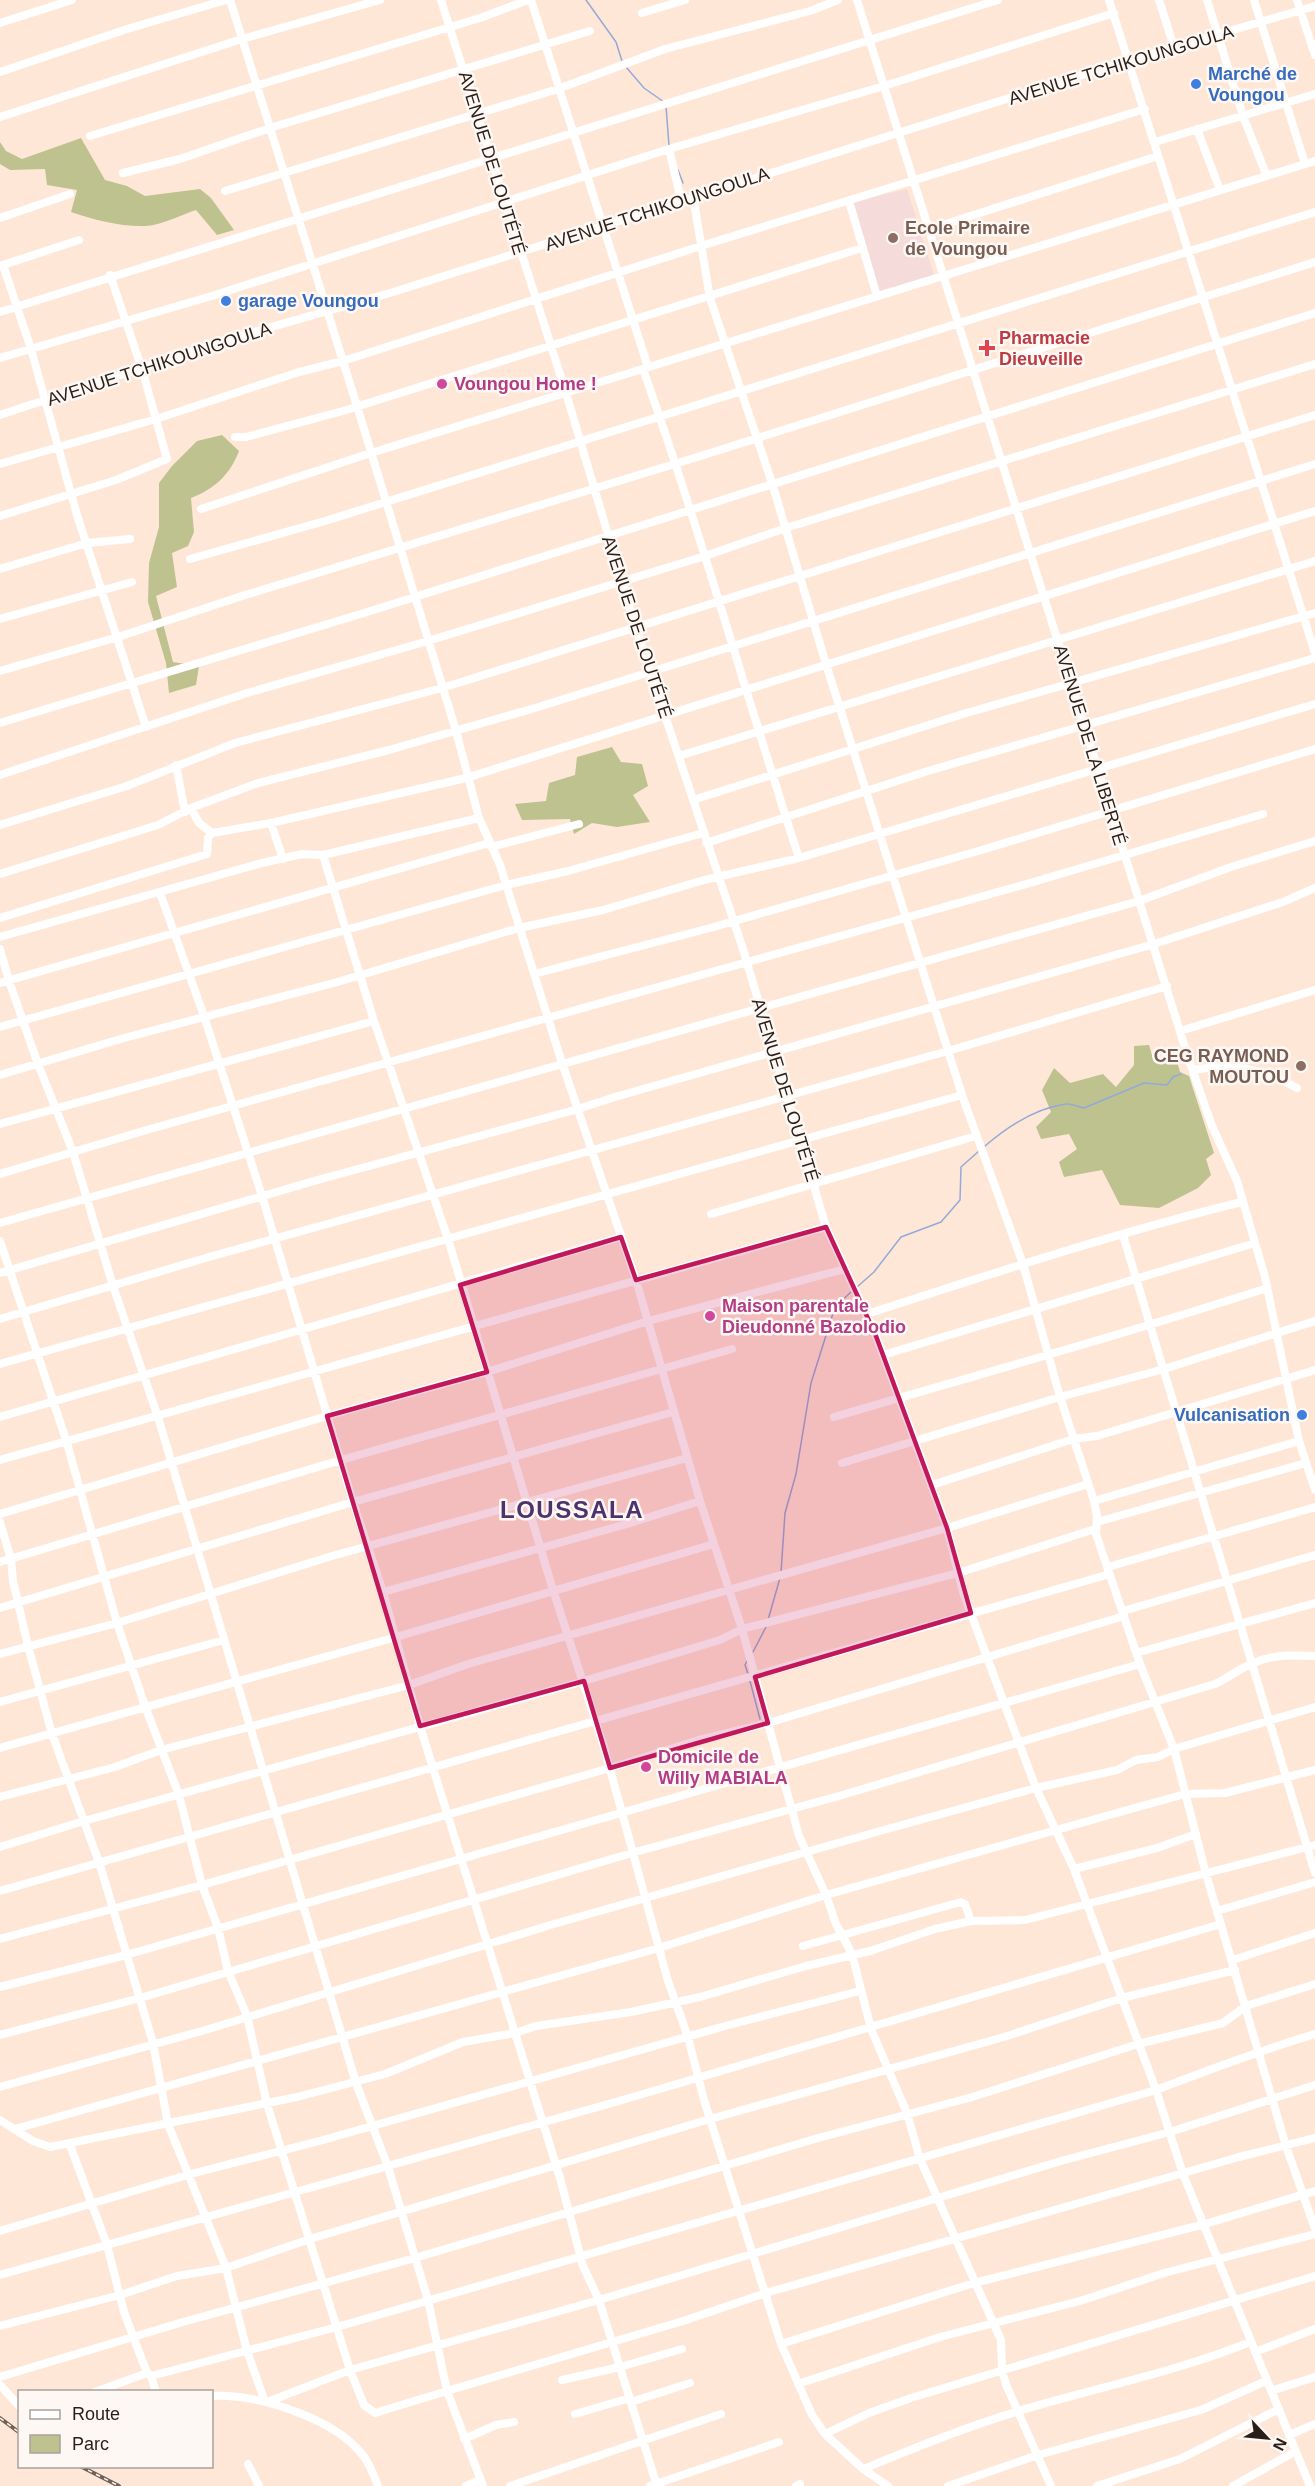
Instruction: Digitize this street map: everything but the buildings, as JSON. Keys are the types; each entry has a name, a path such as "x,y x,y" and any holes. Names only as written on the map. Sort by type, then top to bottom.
{"street":[{"path":"0,22 72,0"},
{"path":"0,72 127,29 228,0 257,84 328,311 456,731 466,778 479,818 506,885 562,1063 636,1280 700,1501 742,1629 806,1852 852,1954 871,2029 907,2113 920,2159 1001,2340 1002,2371 1052,2486"},
{"path":"0,117 242,39 380,0"},
{"name":"AVENUE DE LOUTÉTÉ","path":"441,0 492,158 534,300 566,393 621,582 747,963 826,1227 867,1314 883,1355 897,1399 947,1528 971,1613 1036,1788 1074,1869 1156,2090 1183,2174 1310,2484"},
{"path":"90,136 449,27 530,0 799,858"},
{"path":"642,13 685,0"},
{"path":"225,191 558,89 665,50 810,11 838,0"},
{"name":"AVENUE DE LA LIBERTÉ","path":"857,0 945,276 1096,768 1155,944 1180,1030 1212,1126 1232,1166 1268,1288 1299,1441 1315,1490"},
{"path":"0,312 110,275 299,219 998,0"},
{"path":"1110,0 1315,653"},
{"path":"1159,0 1174,47"},
{"path":"1207,0 1243,116 1266,174"},
{"path":"1254,0 1273,56 1284,103 1305,164"},
{"path":"1297,0 1315,55"},
{"name":"AVENUE TCHIKOUNGOULA","path":"0,415 226,340 602,227 693,196 900,134 1130,60 1315,6"},
{"path":"0,358 215,295 586,175 884,86 1114,13"},
{"path":"123,173 180,159 270,128 590,31"},
{"path":"1155,142 1315,94"},
{"path":"0,464 156,419 299,372 343,361 617,275 701,246 1145,110"},
{"path":"1197,129 1220,190"},
{"path":"669,149 681,200"},
{"path":"930,229 1158,156"},
{"path":"201,509 371,453 1315,160"},
{"path":"0,218 70,194"},
{"path":"693,196 710,298 772,483 826,664 908,917 962,1095 1023,1264 1072,1439 1094,1501 1096,1526 1109,1571 1140,1664 1174,1749 1206,1874 1260,2051 1286,2146 1315,2231 1216,2258 1080,2301 940,2337 798,2384"},
{"path":"849,201 878,296"},
{"path":"190,559 385,502 1315,212"},
{"path":"79,240 1,266 31,349 71,494 146,727"},
{"path":"235,437 246,437 357,406 710,298 862,248"},
{"path":"0,671 118,637 242,596 400,549 1315,262"},
{"path":"0,516 164,462 167,456 142,369 110,275"},
{"path":"0,723 414,596 1315,313"},
{"path":"0,776 247,693 621,582 786,528 1002,463 1315,364"},
{"path":"0,825 127,786 235,743 442,688 1315,416"},
{"path":"0,874 158,825 188,810 287,774 456,731 1315,464"},
{"path":"0,918 207,854 208,838 212,833 271,823 466,778 1043,594 1315,511"},
{"path":"0,569 87,543 130,539"},
{"path":"679,756 1315,561"},
{"path":"0,619 132,582"},
{"path":"693,800 854,748 1315,613"},
{"path":"706,843 867,791 1315,658"},
{"path":"0,1075 204,1016 334,983 519,928 603,910 653,894 799,858 1096,768 1315,705"},
{"path":"534,975 734,922 1111,812 1315,749"},
{"path":"176,765 188,810 212,833"},
{"path":"0,1174 747,963 1263,814"},
{"path":"0,937 302,854 323,855 479,818"},
{"path":"271,823 283,859"},
{"path":"4,982 332,887 579,824"},
{"path":"0,1027 506,885 568,871 703,833"},
{"path":"0,1223 1139,901 1231,867 1315,842"},
{"path":"323,855 374,1021 448,1239 553,1590 610,1768 674,2002 688,2037 710,2119 782,2344 812,2415 828,2437 863,2469 888,2486"},
{"path":"4,1272 262,1196 578,1109 1155,944 1283,902 1315,888"},
{"path":"160,893 204,1016 262,1196 353,1502 383,1592 420,1726 570,2212 580,2257 598,2300 644,2443 655,2485 779,2442"},
{"path":"0,949 4,982 23,1020 73,1152 113,1286 158,1417 249,1726 292,1859 356,2083 370,2126 388,2167 402,2213 428,2300 447,2391 481,2483 466,2486"},
{"path":"0,1319 591,1149 948,1051 1167,986"},
{"path":"1180,1030 1315,990"},
{"path":"0,1124 374,1021"},
{"path":"1193,1070 1225,1066 1248,1067 1275,1075 1297,1088"},
{"path":"0,1364 962,1095"},
{"path":"711,1214 976,1136"},
{"path":"867,1314 1023,1264 1242,1202"},
{"path":"0,1460 67,1443 314,1370 826,1227"},
{"path":"1123,1235 1196,1471 1212,1539 1222,1559 1238,1624 1252,1663 1305,1848 1315,1874"},
{"path":"0,1417 621,1237"},
{"path":"0,1241 4,1272 25,1312 82,1490 102,1576 117,1623 145,1706 179,1795 202,1885 218,1928 228,1971 247,2016 267,2104 350,2370 364,2405 375,2413 683,2321 765,2293 1315,2138"},
{"path":"883,1355 1036,1311 1255,1243"},
{"path":"0,1514 327,1416 487,1371 648,1321 845,1269"},
{"path":"834,1418 1152,1325 1268,1288"},
{"path":"842,1463 915,1443 1060,1397 1164,1369 1315,1321"},
{"path":"0,1562 341,1460 501,1417 732,1349"},
{"path":"932,1485 1072,1439 1097,1436 1315,1370"},
{"path":"0,1608 17,1601 353,1502 514,1459 673,1412"},
{"path":"1094,1501 1299,1441"},
{"path":"0,1654 117,1623 369,1546 528,1504 687,1458"},
{"path":"0,1847 84,1821 584,1681 720,1640 742,1629 958,1573 1096,1526 1306,1464"},
{"path":"0,1797 70,1779 161,1750 409,1685 468,1664 729,1591 817,1563 947,1528 1088,1484"},
{"path":"383,1592 700,1501"},
{"path":"0,1892 755,1677 1315,1507"},
{"path":"0,1522 11,1559 17,1601 28,1646 52,1734 100,1865 153,2043 164,2088 168,2124 226,2268 247,2351 266,2402"},
{"path":"0,1748 396,1637 714,1544"},
{"path":"0,1939 202,1885 610,1768 699,1740 768,1723 1315,1554"},
{"path":"1136,1653 1315,1603"},
{"path":"0,1702 224,1640"},
{"path":"0,2035 140,1998 632,1853 1019,1743 1215,1684 1235,1676 1252,1663 1290,1654 1315,1656"},
{"path":"0,1987 126,1955 1140,1664"},
{"path":"0,2087 202,2031 489,1944 806,1852 1036,1788 1117,1770 1136,1760 1167,1754 1174,1749 1315,1707"},
{"path":"15,2129 502,1990 659,1948 826,1895 1185,1794 1226,1793 1315,1770"},
{"path":"1074,1869 1157,1848 1196,1834"},
{"path":"0,2120 42,2145 50,2147 70,2145 267,2104 385,2074 464,2042 515,2033 536,2026 631,2012 700,1997 852,1954 870,1952 897,1940 919,1937 935,1929 971,1921 1025,1920 1315,1845"},
{"path":"1217,1911 1315,1882"},
{"path":"803,1946 961,1902 965,1904 971,1921"},
{"path":"0,2275 388,2167 801,2046 871,2029 1221,1924"},
{"path":"1233,1960 1315,1933"},
{"path":"0,2326 120,2295 177,2276 226,2268 310,2239 710,2119 1060,2020 1122,1998 1235,1970"},
{"path":"0,2377 323,2282 415,2258 725,2165 907,2113 969,2098 1138,2044 1223,2023 1246,2006 1315,1984"},
{"path":"0,2231 187,2175 283,2151 860,1991"},
{"path":"98,2390 149,2374 337,2327 1156,2090 1244,2060 1260,2051 1315,2034"},
{"path":"266,2402 350,2370 598,2300 1061,2161 1170,2132 1315,2085"},
{"path":"70,2145 107,2245 132,2337 156,2390"},
{"path":"782,2344 974,2283 1205,2224 1315,2191"},
{"path":"828,2437 869,2413 1315,2276"},
{"path":"1255,2352 1315,2329"},
{"path":"863,2469 1019,2411 1170,2371 1251,2342"},
{"path":"562,2380 620,2367 682,2349"},
{"path":"1270,2391 1315,2377"},
{"path":"948,2486 1038,2455 1201,2410 1266,2381"},
{"path":"575,2414 690,2383"},
{"path":"0,2385 18,2405"},
{"path":"213,2396 266,2402 291,2409 334,2432 361,2452 378,2484 367,2486"},
{"path":"1097,2486 1180,2459 1279,2409"},
{"path":"510,2486 644,2443 721,2414"},
{"path":"464,2439 496,2425 514,2422"},
{"path":"1289,2435 1315,2424"},
{"path":"1233,2486 1296,2451"},
{"path":"249,2464 259,2486"}],"highlighted area":[{"path":"826,1227 876,1336 947,1528 971,1613 755,1677 768,1723 610,1768 584,1681 420,1726 327,1416 487,1372 460,1285 621,1237 636,1280"}],"shaded area":[{"name":"Ecole Primaire de Voungou","path":"907,189 934,275 878,291 852,202"}],"green space":[{"path":"81,138 105,180 127,186 145,196 200,189 211,198 234,230 217,235 196,210 165,222 146,226 117,224 89,218 71,212 77,190 47,185 45,169 10,170 0,164 0,142 6,151 22,159"},
{"path":"222,435 239,451 226,474 214,486 191,498 194,532 188,546 172,553 177,587 156,596 173,662 199,666 196,685 169,693 166,663 148,602 149,563 159,527 159,483 197,441"},
{"path":"612,747 621,762 642,764 648,786 633,795 650,822 617,827 592,823 574,834 570,819 522,820 515,804 546,801 549,783 575,775 577,757"},
{"path":"1149,1045 1154,1062 1175,1054 1180,1072 1189,1076 1214,1153 1206,1159 1211,1175 1198,1188 1159,1208 1120,1205 1102,1170 1064,1177 1059,1162 1077,1149 1069,1134 1041,1139 1036,1127 1051,1112 1042,1090 1054,1068 1070,1083 1103,1074 1116,1087 1134,1065 1134,1046"}],"waterway":[{"path":"586,0 616,42 622,61"},
{"path":"626,67 644,88 664,102"},
{"path":"666,106 669,146"},
{"path":"678,170 683,183"},
{"path":"985,1146 1012,1125 1033,1114 1068,1104 1084,1108 1144,1083 1167,1085 1173,1077 1181,1074"},
{"path":"857,1287 874,1272 901,1237 941,1222 960,1200 961,1167 979,1151"},
{"path":"781,1573 785,1513 796,1474 811,1383 835,1307 851,1292"},
{"path":"768,1620 780,1578"},
{"path":"753,1652 766,1627"},
{"path":"747,1661 745,1665 748,1674"},
{"path":"750,1681 760,1719"}],"railway":[{"path":"0,2418 18,2432"},
{"path":"84,2468 119,2486"}],"place":[{"name":"Marché de Voungou","path":"1196,84"},
{"name":"Ecole Primaire de Voungou","path":"893,238"},
{"name":"garage Voungou","path":"226,301"},
{"name":"Pharmacie Dieuveille","path":"987,348"},
{"name":"Voungou Home !","path":"442,384"},
{"name":"CEG RAYMOND MOUTOU","path":"1301,1066"},
{"name":"Maison parentale Dieudonné Bazolodio","path":"710,1316"},
{"name":"Vulcanisation","path":"1302,1415"},
{"name":"Domicile de Willy MABIALA","path":"646,1767"}],"district":[{"name":"LOUSSALA","path":"572,1509"}]}
